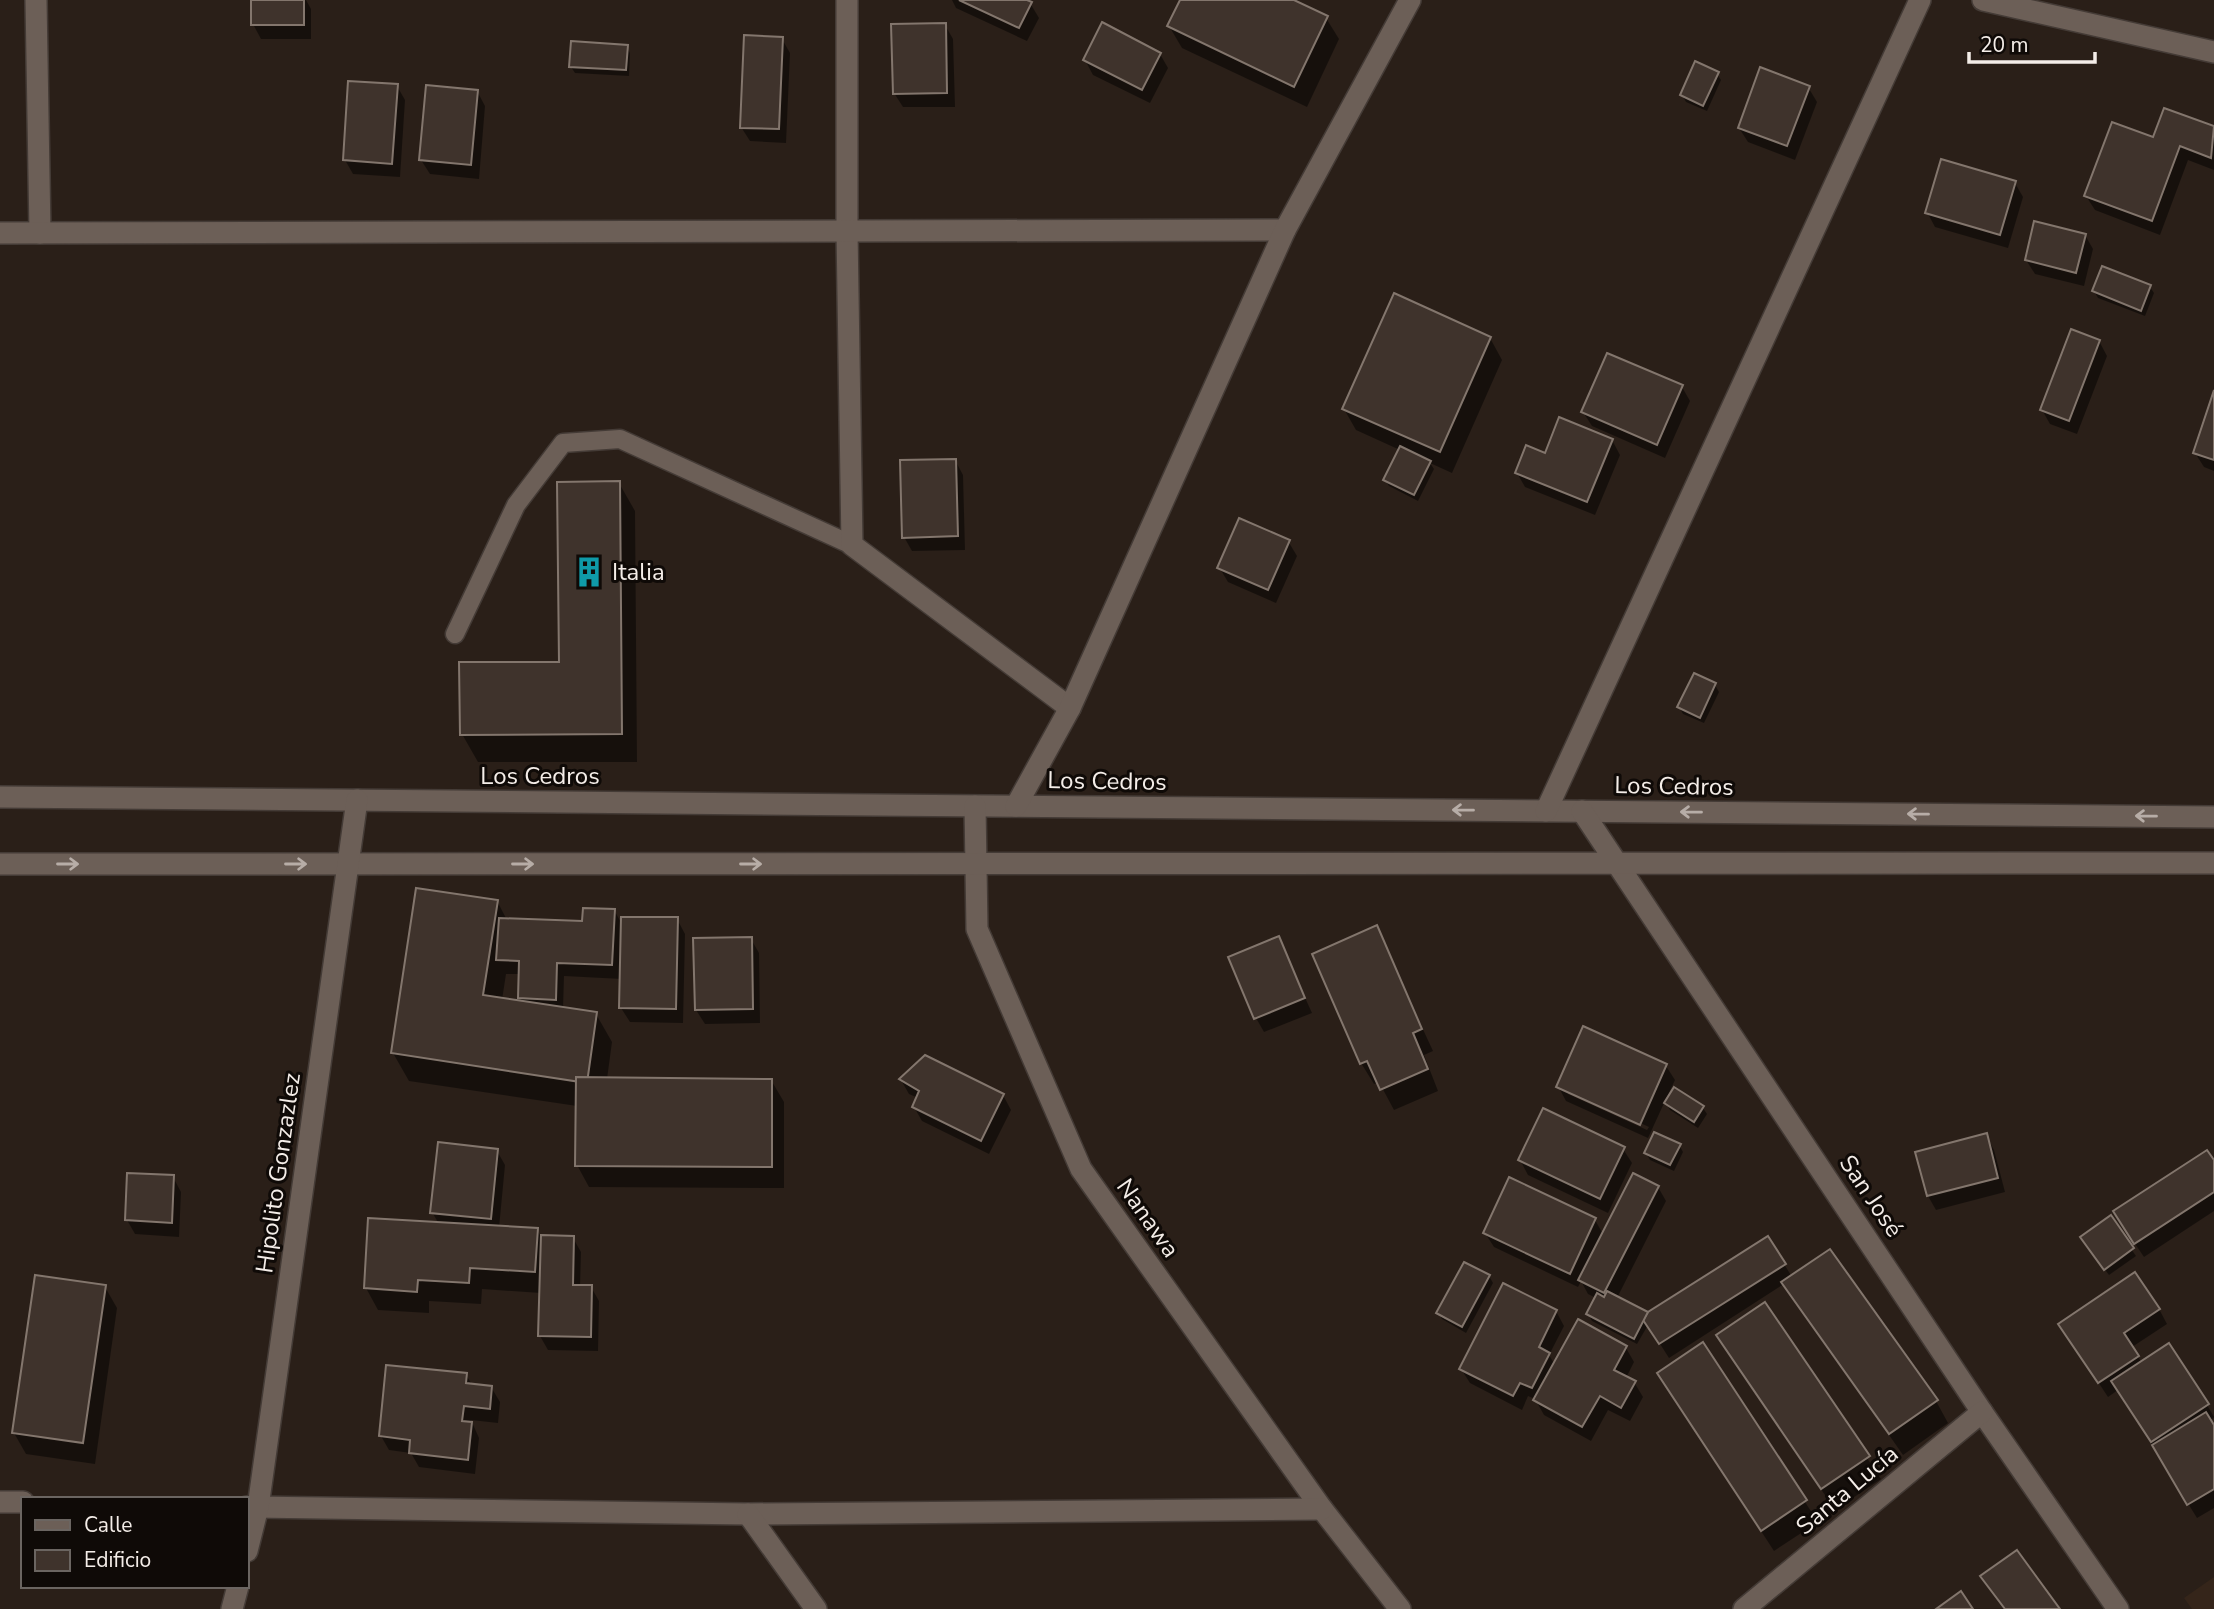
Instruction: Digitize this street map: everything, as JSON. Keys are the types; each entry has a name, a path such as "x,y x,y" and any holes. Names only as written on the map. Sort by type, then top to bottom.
{"street":[{"path":"36,0 40,233"},
{"path":"847,0 846,232 852,545 1070,708"},
{"path":"1016,806 1070,708 1285,230 1410,0"},
{"path":"1545,811 1920,0"},
{"path":"1983,0 2214,52"},
{"path":"0,233 1285,230"},
{"name":"Los Cedros","path":"0,797 2214,817"},
{"name":"Hipolito Gonzazlez","path":"248,1542 357,800"},
{"name":"Nanawa","path":"975,806 977,929 1081,1169 1322,1509 1400,1609"},
{"name":"San José","path":"1582,811 1983,1412 2118,1609"},
{"path":"0,864 2214,863"},
{"name":"Santa Lucía","path":"1744,1609 1983,1412"},
{"path":"0,1502 21,1503"},
{"path":"252,1507 748,1514 1322,1509"},
{"path":"748,1514 816,1609"},
{"path":"232,1609 237,1588"}],"lane":[{"path":"455,634 516,505 563,443 620,439 852,545"}],"shaded area":[{"path":"2214,1577 2214,1609 2192,1609 2184,1598"}],"building":[{"path":"251,0 304,0 304,25 251,25"},
{"path":"959,0 1027,0 1032,2 1019,28"},
{"path":"1180,0 1294,0 1328,16 1294,87 1167,26"},
{"path":"1102,22 1161,53 1142,90 1083,60"},
{"path":"946,23 947,93 893,94 891,24"},
{"path":"744,35 783,37 779,129 740,128"},
{"path":"571,41 628,45 626,70 569,67"},
{"path":"1695,61 1719,72 1703,106 1680,95"},
{"path":"1760,67 1810,86 1787,146 1738,128"},
{"path":"348,81 398,84 392,164 343,160"},
{"path":"426,85 478,90 471,165 419,160"},
{"path":"2164,108 2214,126 2211,158 2180,146 2152,221 2084,196 2112,122 2153,137"},
{"path":"1941,159 2016,181 2000,235 1925,213"},
{"path":"2034,221 2086,234 2076,273 2025,260"},
{"path":"2102,266 2151,285 2141,311 2092,291"},
{"path":"1394,293 1491,337 1440,452 1342,409"},
{"path":"2071,329 2100,340 2069,421 2040,410"},
{"path":"1607,353 1683,385 1657,445 1581,412"},
{"path":"2214,390 2214,460 2193,453"},
{"path":"1559,417 1613,439 1587,502 1515,473 1526,445 1545,453"},
{"path":"1400,446 1431,461 1414,495 1383,480"},
{"path":"956,459 958,536 902,538 900,460"},
{"name":"Italia","path":"620,481 622,734 460,735 459,662 559,662 557,482"},
{"path":"1239,518 1290,540 1268,590 1217,568"},
{"path":"1694,673 1716,683 1700,718 1677,707"},
{"path":"416,888 498,900 483,995 597,1012 587,1083 391,1053"},
{"path":"583,908 615,909 612,965 557,963 556,1000 518,998 519,961 496,960 499,918 582,921"},
{"path":"621,917 678,917 676,1009 619,1008"},
{"path":"1377,925 1422,1029 1413,1033 1428,1069 1380,1090 1367,1061 1360,1064 1312,954"},
{"path":"1279,936 1305,998 1254,1019 1228,957"},
{"path":"752,937 753,1009 695,1010 693,938"},
{"path":"1583,1026 1667,1064 1640,1125 1556,1087"},
{"path":"925,1055 1004,1094 981,1141 912,1107 919,1091 899,1079"},
{"path":"576,1077 772,1079 772,1167 575,1166"},
{"path":"1674,1087 1704,1106 1694,1122 1664,1103"},
{"path":"1543,1108 1625,1147 1600,1199 1518,1160"},
{"path":"1654,1132 1681,1144 1670,1165 1644,1153"},
{"path":"1987,1133 1998,1178 1927,1196 1915,1152"},
{"path":"438,1142 498,1149 491,1219 430,1213"},
{"path":"2207,1150 2214,1160 2214,1192 2134,1244 2113,1211"},
{"path":"127,1173 174,1175 172,1223 125,1220"},
{"path":"1633,1173 1659,1186 1604,1293 1578,1280"},
{"path":"1509,1177 1596,1218 1570,1274 1483,1233"},
{"path":"2111,1215 2134,1248 2104,1270 2080,1237"},
{"path":"368,1218 538,1228 535,1272 470,1268 469,1283 418,1280 417,1292 364,1288"},
{"path":"541,1235 574,1236 573,1285 592,1285 591,1337 538,1336"},
{"path":"1768,1236 1786,1264 1659,1344 1643,1320 1648,1312"},
{"path":"1830,1249 1938,1400 1889,1434 1781,1282"},
{"path":"1464,1262 1490,1275 1462,1327 1436,1313"},
{"path":"2135,1272 2160,1309 2124,1333 2139,1356 2098,1383 2058,1324"},
{"path":"35,1275 106,1285 83,1443 12,1433"},
{"path":"1503,1283 1557,1310 1539,1347 1550,1353 1532,1388 1520,1383 1513,1396 1459,1369"},
{"path":"1607,1291 1648,1312 1634,1339 1586,1314 1597,1293 1604,1297"},
{"path":"1765,1302 1870,1456 1821,1489 1716,1335"},
{"path":"1578,1319 1627,1346 1614,1370 1636,1381 1621,1408 1600,1396 1582,1427 1533,1400"},
{"path":"1703,1342 1807,1500 1761,1531 1657,1373"},
{"path":"2169,1343 2209,1404 2151,1442 2111,1381"},
{"path":"386,1365 467,1373 466,1383 492,1386 490,1409 464,1406 462,1421 472,1422 468,1460 409,1453 410,1440 379,1436"},
{"path":"2206,1412 2214,1425 2214,1489 2187,1505 2152,1445"},
{"path":"2017,1550 2060,1609 2005,1609 1980,1576"},
{"path":"1961,1591 1973,1609 1936,1609"}],"place":[{"name":"Italia","path":"589,572"}]}
